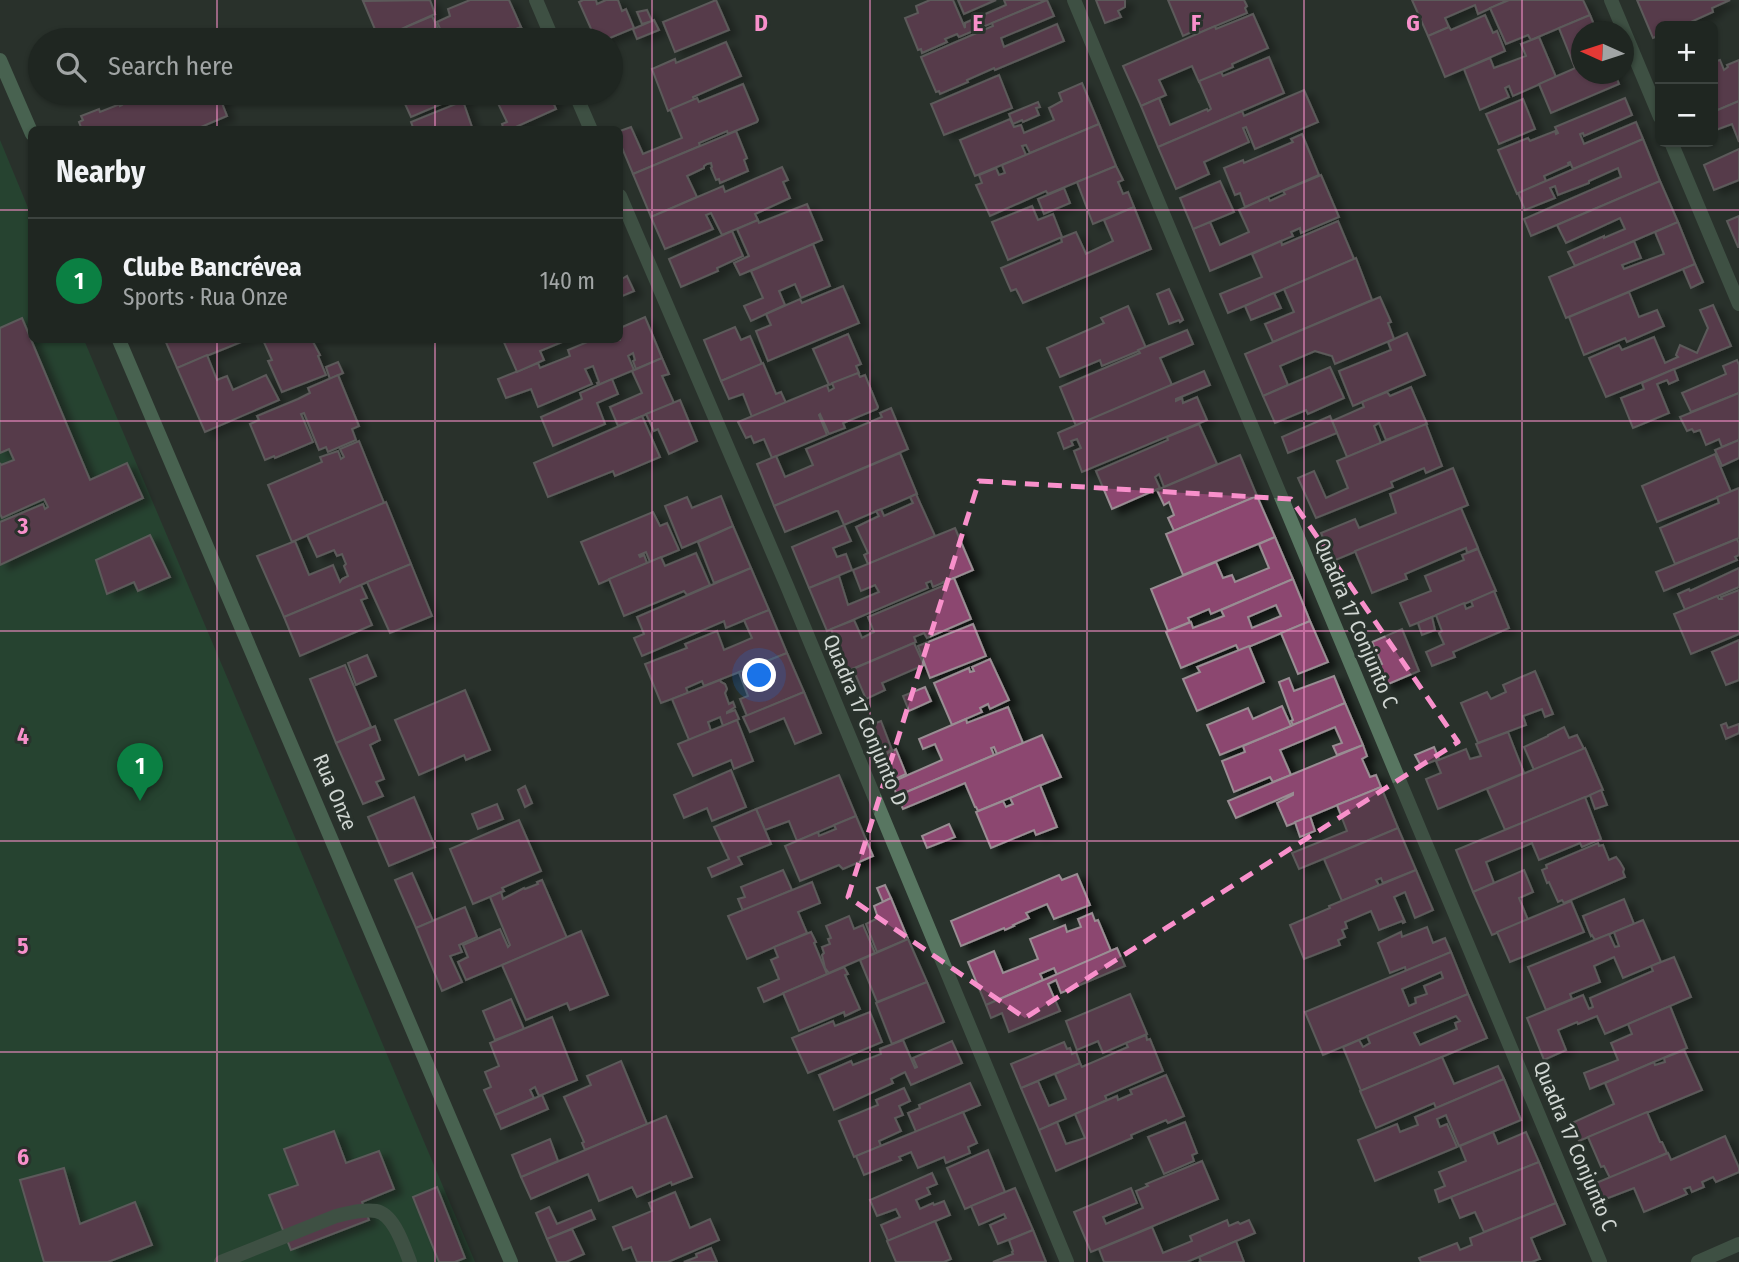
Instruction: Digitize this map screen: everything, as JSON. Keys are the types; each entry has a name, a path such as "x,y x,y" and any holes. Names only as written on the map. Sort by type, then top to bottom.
{"street":[{"path":"536,0 548,28"},
{"name":"Quadra 17 Conjunto C","path":"1074,0 1600,1262"},
{"path":"1611,0 1655,105"},
{"path":"0,60 29,126"},
{"path":"580,105 589,126"},
{"path":"1673,147 1739,304"},
{"name":"Quadra 17 Conjunto D","path":"623,203 797,611 1067,1262"},
{"name":"Rua Onze","path":"120,343 511,1262"},
{"path":"221,1262 336,1216 375,1211 393,1223 410,1262"},
{"path":"1698,1262 1739,1244"}],"highlighted area":[{"path":"979,481 1291,499 1458,742 1025,1018 848,897"}],"green space":[{"path":"0,140 28,208 28,343 85,343 475,1262 0,1262"}],"building":[{"path":"430,0 435,14 404,28 374,28 363,1"},
{"path":"470,0 509,0 521,27 440,28 437,22 450,16 448,9"},
{"path":"596,0 597,4 606,0 618,0 622,11 626,9 634,28 623,33 623,28 591,28 579,2"},
{"path":"716,0 729,30 675,52 663,22"},
{"path":"930,0 953,0 965,28 965,23 1006,5 1004,0 1047,0 959,37 957,34 945,39 947,42 922,53 921,49 918,50 905,18 918,13 916,6"},
{"path":"958,0 996,0 964,14"},
{"path":"1047,0 1054,16 1001,38 1004,47 1057,24 1064,41 995,70 994,68 940,94 939,91 936,92 921,57"},
{"path":"1096,0 1125,0 1125,7 1118,11 1121,17 1105,23"},
{"path":"1168,0 1244,0 1247,13 1199,33 1198,29 1183,36"},
{"path":"1412,0 1506,1 1478,14 1475,5 1445,18 1449,27 1428,36"},
{"path":"1509,0 1583,0 1590,15 1531,40 1528,35 1506,44 1490,8"},
{"path":"1637,0 1730,0 1693,21 1655,21 1653,38"},
{"path":"647,10 652,21 642,24 637,12"},
{"path":"1253,14 1268,48 1199,82 1192,66 1159,80 1166,95 1141,106 1123,66 1215,26 1216,29"},
{"path":"1485,15 1493,33 1497,31 1505,51 1445,77 1428,36 1449,27 1451,30"},
{"path":"1590,15 1592,21 1576,21"},
{"path":"432,16 438,28 406,28"},
{"path":"654,20 659,30 637,39 633,29"},
{"path":"1571,23 1571,58 1559,28"},
{"path":"1539,37 1556,77 1513,96 1509,86 1505,88 1509,97 1480,110 1464,69 1490,58 1494,68 1526,56 1521,44"},
{"path":"726,42 741,76 668,111 652,69 675,59 676,63"},
{"path":"1269,57 1284,93 1158,147 1141,106 1159,98 1170,125 1207,109 1208,111 1211,109 1199,81 1221,72 1223,76"},
{"path":"1739,60 1739,101 1718,110 1718,84 1718,61 1724,70 1727,65"},
{"path":"1571,70 1571,84 1619,84 1551,113 1539,84"},
{"path":"999,75 1012,108 944,135 931,104"},
{"path":"1082,83 1099,124 1030,153 1026,145 1022,146 1026,155 975,176 960,140 1010,119 1014,127 1021,125 1024,133 1054,120 1049,108 1062,101 1059,93"},
{"path":"743,84 758,120 728,134 727,131 699,143 700,146 633,174 623,150 623,130 631,127 643,154 682,138 671,109 697,98 699,102"},
{"path":"1304,90 1318,122 1255,149 1246,127 1243,128 1249,142 1204,162 1209,174 1176,189 1158,147 1242,111 1244,116"},
{"path":"1625,98 1632,115 1584,136 1583,133 1580,134 1584,144 1636,122 1643,139 1573,169 1570,162 1569,165 1544,176 1546,181 1517,194 1498,150 1528,138 1530,141 1555,131 1556,134 1558,133 1555,127"},
{"path":"1523,99 1535,129 1499,144 1486,114"},
{"path":"1739,101 1739,142 1732,124 1718,129 1718,110"},
{"path":"1038,102 1040,107 1036,108 1039,115 1013,124 1009,114"},
{"path":"223,105 227,116 203,126 80,126 79,122 83,120 81,116 99,109 100,112 120,106"},
{"path":"406,105 439,105 411,117"},
{"path":"453,105 464,105 472,126 412,126 411,122"},
{"path":"499,105 554,105 556,109 518,126 503,126 507,122"},
{"path":"1099,124 1116,166 1048,194 1046,191 990,216 976,185 982,183 979,175 996,168 999,175 1005,173 1002,165"},
{"path":"736,131 747,158 744,160 748,171 720,183 719,179 716,180 711,163 707,164 687,176 697,197 651,217 633,174"},
{"path":"1302,134 1319,175 1245,207 1240,193 1235,195 1224,168 1243,160 1244,163 1293,142 1291,139"},
{"path":"1643,139 1660,181 1531,236 1524,219 1621,177 1618,168 1558,195 1555,186 1550,188 1555,198 1525,210 1518,193"},
{"path":"1739,149 1739,180 1714,190 1704,165"},
{"path":"1116,166 1123,180 1118,182 1123,194 1128,192 1134,207 1093,224 1077,182"},
{"path":"782,167 788,180 783,182 790,198 755,214 758,220 722,235 711,213 706,215 713,229 665,249 651,217 723,186 725,192"},
{"path":"1321,175 1339,217 1301,233 1300,228 1291,232 1293,236 1210,271 1193,229 1210,222 1220,245 1249,232 1239,210 1268,197 1270,201 1285,194 1283,191"},
{"path":"1220,181 1234,212 1193,229 1180,198"},
{"path":"1660,181 1678,222 1575,266 1568,252 1625,229 1620,218 1566,243 1557,225"},
{"path":"1064,188 1070,203 1044,214 1038,199"},
{"path":"807,204 822,240 740,275 734,263 749,256 737,229"},
{"path":"1032,206 1038,220 1053,214 1062,237 1008,260 992,222"},
{"path":"1134,207 1151,249 1023,303 1016,289 1011,291 1001,268 1062,242 1061,238 1076,232 1086,254 1113,241 1104,220"},
{"path":"1739,216 1739,247 1738,247 1727,221"},
{"path":"1338,221 1354,259 1228,313 1220,294 1262,277 1252,254 1281,241 1282,245"},
{"path":"1678,222 1695,264 1566,318 1549,277 1634,241 1641,258 1622,265 1624,269 1664,254 1655,232"},
{"path":"732,231 743,256 717,268 718,271 681,287 669,259"},
{"path":"813,244 830,286 801,298 795,284 779,291 785,305 751,321 744,306 763,298 751,271"},
{"path":"1356,258 1372,300 1273,342 1265,324 1294,312 1284,289"},
{"path":"1695,264 1703,282 1691,288 1683,269"},
{"path":"627,276 634,291 623,296 623,278"},
{"path":"843,286 859,323 768,361 756,331 771,325 766,314 800,299 802,303"},
{"path":"1169,289 1183,320 1169,324 1157,294"},
{"path":"1629,292 1639,317 1657,310 1664,326 1627,342 1625,338 1584,355 1569,317"},
{"path":"1274,293 1281,308 1251,320 1245,306"},
{"path":"1380,297 1391,322 1388,323 1394,339 1335,364 1332,356 1315,351 1280,366 1288,385 1263,396 1245,354"},
{"path":"1713,305 1731,346 1606,397 1589,358 1619,345 1622,350 1654,337 1665,363 1678,357 1676,355 1680,345 1697,353 1708,328 1700,310"},
{"path":"1128,306 1146,348 1102,366 1100,360 1060,377 1047,348 1104,323 1101,318"},
{"path":"645,317 662,358 636,369 633,353 628,356 634,370 598,385 593,366 585,369 592,384 538,407 531,389 506,398 498,379 538,363 540,368 570,356 568,350 585,343 623,343 623,327"},
{"path":"22,318 28,332 28,343 32,343 90,480 127,463 143,498 0,565 0,522 43,504 45,509 48,507 44,499 2,518 0,514 0,463 1,465 14,460 9,449 0,453 0,328"},
{"path":"735,327 741,340 750,336 762,364 721,381 704,340"},
{"path":"1187,330 1193,344 1160,358 1172,385 1076,426 1060,387"},
{"path":"1407,333 1425,375 1353,406 1339,371 1391,350 1388,342"},
{"path":"848,334 861,364 856,366 859,373 829,385 813,349"},
{"path":"166,343 239,343 177,368"},
{"path":"264,343 314,343 326,375 282,392 268,361 272,360"},
{"path":"504,343 560,343 540,351 544,360 517,372"},
{"path":"207,355 217,380 227,376 233,390 266,375 279,400 205,432 177,368"},
{"path":"662,358 669,374 662,376 674,403 618,426 610,407 642,393 632,371"},
{"path":"1737,360 1739,393 1691,412 1682,393 1726,374 1723,366"},
{"path":"338,362 343,373 330,379 326,367"},
{"path":"763,363 776,394 781,392 786,403 752,417 743,394 729,399 721,381"},
{"path":"1330,367 1344,398 1308,414 1306,410 1275,423 1263,396"},
{"path":"1674,369 1678,380 1669,384 1667,380 1657,384 1669,413 1633,428 1621,398 1644,389 1642,383"},
{"path":"1204,371 1210,385 1176,399 1176,401 1182,398 1183,403 1197,397 1207,420 1082,472 1074,451 1081,448 1077,439 1071,441 1073,445 1064,449 1058,433"},
{"path":"858,373 860,377 865,375 877,409 843,423 845,428 829,434 820,414 827,435 772,458 764,439 754,443 751,436 746,438 738,422 827,385 829,391 834,388 832,383"},
{"path":"338,375 359,426 352,429 356,440 328,452 326,447 319,450 304,413 301,414 313,442 265,460 250,424 259,420 257,416 310,393 308,388"},
{"path":"612,379 618,394 597,403 605,424 553,446 541,417 582,399 580,393"},
{"path":"1411,387 1427,424 1386,440 1379,423 1374,426 1381,443 1347,457 1332,421 1364,407 1362,402 1387,392 1390,396"},
{"path":"1739,393 1739,440 1722,447 1719,439 1706,445 1700,430 1687,431 1680,417"},
{"path":"680,400 697,441 669,454 658,429 654,431 646,414"},
{"path":"891,408 908,449 774,506 757,464 776,456 785,477 813,465 806,449 882,417 880,413"},
{"path":"642,416 660,457 615,476 613,471 548,497 534,463"},
{"path":"1330,416 1337,433 1288,453 1282,437"},
{"path":"1199,424 1217,464 1164,487 1159,474 1155,477 1160,488 1112,509 1096,471"},
{"path":"1426,424 1442,466 1426,473 1424,468 1391,482 1393,487 1316,518 1298,478 1314,471 1326,498 1348,488 1337,461"},
{"path":"1739,440 1739,458 1722,466 1715,450"},
{"path":"359,441 384,503 292,542 268,485 322,462 320,457 338,451 341,459 344,457 340,449"},
{"path":"900,453 917,494 844,525 836,511 785,532 774,506"},
{"path":"1715,454 1731,492 1657,522 1642,486"},
{"path":"1240,455 1257,496 1174,531 1168,518 1174,515 1169,502 1164,505 1157,490"},
{"path":"1453,468 1468,505 1333,561 1321,533 1355,519 1359,528 1396,513 1390,494"},
{"path":"1739,488 1739,538 1675,564 1660,528 1719,503 1717,497"},
{"path":"916,494 935,536 868,564 864,555 868,553 856,527 879,516 876,511 881,509 884,516 913,503 910,497"},
{"path":"721,496 733,526 682,548 665,506 687,497 692,508"},
{"path":"1257,496 1275,537 1183,575 1166,534"},
{"path":"386,502 411,564 284,617 257,556 295,541 309,575 333,565 340,582 348,576 342,554 337,556 334,550 317,557 307,535"},
{"path":"1461,508 1478,548 1467,552 1466,548 1405,574 1407,579 1372,593 1355,551"},
{"path":"653,512 660,526 667,523 679,550 650,562 646,552 639,555 644,555 647,563 599,584 581,542"},
{"path":"844,525 851,541 833,548 837,557 846,554 852,570 809,588 792,547"},
{"path":"733,526 751,568 714,583 698,542"},
{"path":"955,528 973,570 933,587 931,581 926,583 928,588 827,631 809,588 839,576 848,605 879,592 875,585 861,591 853,570"},
{"path":"150,535 170,577 138,591 134,582 107,594 96,560"},
{"path":"1275,537 1293,579 1211,614 1209,609 1188,618 1190,622 1168,631 1151,589 1216,562 1223,578 1232,575 1235,582 1269,568 1259,544"},
{"path":"1737,539 1737,560 1664,591 1656,572"},
{"path":"1478,549 1496,591 1410,626 1400,603 1431,591 1425,576 1464,560 1462,555"},
{"path":"696,553 710,585 687,595 684,591 624,616 609,579 661,557 665,566"},
{"path":"411,564 432,616 390,633 367,582"},
{"path":"751,568 769,610 726,628 724,621 642,656 634,638 644,634 637,617"},
{"path":"1739,568 1739,587 1685,610 1678,594"},
{"path":"954,578 971,619 927,638 924,633 914,637 916,642 845,672 839,658 842,656 831,629 854,620 862,638 874,632 868,617 945,585 943,582"},
{"path":"1293,579 1310,621 1239,651 1236,645 1181,668 1166,632 1191,622 1193,628 1224,616 1221,610","holes":["1276,605 1281,616 1252,628 1248,617"]},
{"path":"361,585 367,598 361,600 372,625 300,656 284,617"},
{"path":"1739,590 1739,634 1691,654 1674,614 1717,596 1722,599 1721,597"},
{"path":"1494,591 1509,628 1453,652 1455,657 1432,666 1426,652 1444,644 1436,615 1464,603 1466,609 1473,606 1471,601"},
{"path":"769,610 787,653 704,686 702,681 686,688 688,693 661,703 645,664 687,648 685,644 717,631 724,650 752,638 744,620"},
{"path":"1432,617 1435,630 1422,635 1418,623"},
{"path":"1310,621 1328,662 1298,674 1281,633"},
{"path":"973,624 986,656 930,678 918,646"},
{"path":"1402,629 1419,671 1386,685 1377,666 1382,664 1372,642"},
{"path":"1739,640 1739,680 1726,685 1712,652"},
{"path":"914,643 924,665 882,683 885,690 866,699 853,669"},
{"path":"1249,646 1264,682 1197,711 1183,679 1200,672 1197,667"},
{"path":"787,653 804,692 747,716 740,699 748,696 739,672"},
{"path":"367,655 376,676 356,685 348,663"},
{"path":"990,659 1009,700 990,709 988,704 980,708 982,712 952,725 934,683 969,668 970,672 974,671 972,667"},
{"path":"345,665 371,727 336,743 310,679"},
{"path":"1535,671 1553,714 1545,717 1542,709 1523,716 1526,725 1478,743 1461,703 1487,692 1491,699 1506,692 1503,685"},
{"path":"1334,676 1345,703 1293,725 1279,682 1289,678 1294,691"},
{"path":"720,680 727,689 725,693 729,704 733,702 735,707 727,713 735,710 739,719 723,726 720,717 708,722 711,731 689,740 672,699"},
{"path":"925,687 931,701 909,711 903,696"},
{"path":"465,690 490,750 466,760 464,755 419,775 395,720"},
{"path":"804,692 821,733 795,744 784,718 750,732 743,717"},
{"path":"1345,703 1363,745 1337,755 1333,746 1342,743 1335,727 1280,750 1291,775 1273,782 1270,777 1234,792 1222,761 1245,752 1243,746"},
{"path":"1282,706 1291,726 1220,755 1207,725 1248,708 1253,719"},
{"path":"1008,707 1023,743 997,754 994,747 991,748 994,755 897,796 892,782 942,760 935,744 923,749 919,739 966,719 967,723"},
{"path":"737,720 753,761 734,769 731,760 693,776 678,744"},
{"path":"881,721 892,750 881,756 868,726"},
{"path":"1726,723 1728,728 1739,724 1739,733 1726,739 1721,725"},
{"path":"375,726 380,740 370,745 384,779 376,782 383,796 363,804 336,743"},
{"path":"1564,727 1569,738 1577,735 1584,749 1534,770 1524,747"},
{"path":"1508,732 1524,773 1438,809 1426,779 1441,773 1436,761 1466,749 1470,759 1481,756 1476,744"},
{"path":"1042,735 1061,777 978,811 965,783 903,809 897,796"},
{"path":"1363,745 1367,756 1362,759 1370,777 1376,775 1381,787 1287,826 1277,803 1293,793 1236,818 1228,801"},
{"path":"1434,747 1439,759 1421,766 1415,755"},
{"path":"1585,748 1603,790 1505,830 1487,789"},
{"path":"896,749 906,774 891,781 881,756"},
{"path":"731,770 746,807 712,821 707,808 684,818 674,795"},
{"path":"839,775 856,816 797,841 789,821 765,830 756,809"},
{"path":"1040,785 1057,827 1036,835 1034,830 991,848 976,812 1003,801 1006,807 1013,804 1010,798"},
{"path":"525,786 532,803 525,807 518,790"},
{"path":"1381,787 1398,828 1299,869 1292,853 1347,831 1337,805"},
{"path":"1601,790 1607,805 1595,809 1590,795"},
{"path":"414,797 435,847 389,866 368,817"},
{"path":"1585,797 1601,839 1582,847 1580,843 1539,860 1532,843 1486,862 1494,883 1473,892 1456,850"},
{"path":"497,804 503,819 478,829 472,814"},
{"path":"756,809 771,844 738,857 742,864 712,877 708,868 729,859 714,827"},
{"path":"856,816 873,856 843,869 839,865 800,881 785,846 818,832 819,836 836,829 834,825"},
{"path":"1310,816 1315,831 1300,837 1295,822"},
{"path":"519,820 541,871 473,904 450,849"},
{"path":"949,824 955,837 927,848 922,836"},
{"path":"1398,828 1416,870 1383,883 1381,878 1376,880 1379,885 1342,901 1324,859"},
{"path":"1598,843 1599,846 1603,845 1609,860 1616,857 1620,862 1625,877 1564,903 1562,900 1558,902 1542,870 1547,868 1546,865"},
{"path":"783,870 792,890 743,911 738,899 745,897 741,887"},
{"path":"1416,870 1433,910 1415,918 1405,892 1394,897 1405,922 1379,930 1371,911 1345,922 1347,928 1342,930 1345,937 1338,940 1340,945 1304,959 1290,925"},
{"path":"1524,870 1533,892 1519,898 1528,920 1492,935 1473,892"},
{"path":"412,873 433,921 416,928 395,880"},
{"path":"1077,874 1090,905 1054,919 1047,904 1026,913 1029,918 1014,926 961,946 951,921 1059,875 1062,880"},
{"path":"542,880 567,938 466,980 458,962 468,957 463,945 500,929 508,947 510,945 490,897 501,892 503,899"},
{"path":"812,882 820,903 798,912 807,933 747,959 728,916"},
{"path":"885,885 891,898 883,902 877,888"},
{"path":"891,898 908,939 877,952 866,924 878,918 874,906"},
{"path":"1624,899 1634,924 1595,940 1583,916"},
{"path":"1571,901 1584,932 1510,962 1497,932"},
{"path":"465,907 477,937 459,945 462,952 450,956 462,982 442,991 416,928"},
{"path":"1092,913 1095,921 1098,920 1111,951 1057,975 1054,968 1040,974 1043,980 986,1005 968,962 994,951 1003,973 1038,959 1030,939 1065,925 1067,932 1081,927 1078,919"},
{"path":"849,916 854,929 863,925 875,953 829,973 822,955 822,947 830,944 828,939 831,938 826,926"},
{"path":"1643,920 1661,962 1623,978 1614,957 1594,966 1600,982 1570,994 1572,999 1546,1010 1528,967 1609,934 1615,947 1619,946 1614,932"},
{"path":"1427,927 1433,943 1445,938 1451,952 1406,971 1405,967 1390,973 1378,943 1401,932 1402,937"},
{"path":"581,931 608,995 570,1010 567,1003 526,1020 502,965"},
{"path":"811,932 827,974 764,1002 758,988 779,979 771,960 778,957 774,947"},
{"path":"908,939 927,982 877,1002 860,960"},
{"path":"1117,948 1125,966 1061,993 1056,980 1048,984 1060,1011 1009,1032 1002,1013 991,1018 986,1005"},
{"path":"1451,952 1468,994 1323,1055 1305,1012","holes":["1441,972 1443,978 1424,986 1427,994 1415,998 1416,1003 1409,1006 1402,989"]},
{"path":"1674,957 1691,997 1605,1034 1597,1016 1558,1030 1566,1050 1544,1060 1527,1018 1583,995 1589,1009 1593,1007 1590,998 1653,971 1651,966"},
{"path":"844,967 860,1009 845,1016 844,1012 799,1031 783,993"},
{"path":"927,982 944,1022 892,1044 876,1003"},
{"path":"1130,994 1147,1034 1103,1053 1098,1041 1077,1050 1066,1021"},
{"path":"1468,994 1487,1038 1361,1091 1343,1047 1359,1040 1363,1047 1370,1043 1367,1036","holes":["1456,1016 1460,1021 1455,1023 1457,1029 1420,1045 1414,1033"]},
{"path":"511,999 524,1029 495,1040 483,1011"},
{"path":"1670,1006 1687,1048 1590,1089 1584,1073 1618,1060 1611,1043 1632,1034 1628,1024"},
{"path":"870,1012 882,1042 808,1073 792,1038 833,1021 835,1026"},
{"path":"552,1017 577,1080 539,1096 535,1087 530,1090 534,1098 495,1115 484,1090 491,1087 485,1072 499,1066 490,1043"},
{"path":"1146,1035 1163,1071 1105,1096 1107,1100 1039,1130 1021,1088 1038,1081 1049,1106 1066,1099 1055,1074 1080,1063 1082,1067 1128,1047 1126,1043"},
{"path":"903,1040 915,1068 917,1067 913,1058 952,1041 962,1063 911,1085 905,1072 891,1079 893,1083 834,1110 819,1075 851,1061 853,1065 881,1054 880,1049"},
{"path":"1064,1042 1072,1054 1076,1052 1080,1063 1021,1088 1011,1064"},
{"path":"1684,1050 1702,1090 1579,1141 1572,1124 1614,1104 1605,1083 1654,1062 1655,1065 1665,1062 1664,1058"},
{"path":"1442,1057 1454,1084 1498,1066 1504,1079 1436,1108 1434,1103 1376,1128 1360,1091"},
{"path":"621,1061 647,1124 585,1150 564,1097 591,1085 587,1076"},
{"path":"1166,1075 1184,1116 1168,1123 1166,1120 1131,1135 1132,1138 1056,1171 1039,1130 1057,1122 1066,1144 1085,1138 1075,1114 1117,1096 1118,1100 1132,1094 1130,1090"},
{"path":"1504,1079 1521,1120 1459,1146 1446,1115 1437,1119 1440,1127 1447,1124 1457,1147 1375,1181 1358,1140 1397,1124 1400,1132 1418,1125 1415,1117"},
{"path":"970,1083 980,1105 916,1132 908,1113 920,1108 919,1105"},
{"path":"904,1088 910,1101 899,1106 903,1115 895,1118 901,1131 879,1141 881,1146 854,1157 839,1121 878,1105 876,1100"},
{"path":"542,1095 548,1109 501,1129 495,1115"},
{"path":"963,1112 977,1143 968,1147 970,1153 946,1163 944,1157 918,1168 911,1152 899,1157 901,1160 864,1175 856,1156"},
{"path":"1647,1112 1667,1153 1610,1178 1604,1166 1601,1167 1588,1137"},
{"path":"666,1116 692,1177 672,1185 671,1182 637,1197 632,1187 599,1201 588,1174 531,1199 521,1177"},
{"path":"1185,1122 1197,1153 1192,1155 1194,1161 1164,1174 1148,1137"},
{"path":"334,1131 346,1163 379,1151 394,1189 362,1202 369,1220 291,1250 269,1195 298,1185 284,1149"},
{"path":"1493,1132 1498,1144 1526,1132 1539,1162 1439,1202 1435,1190 1445,1186 1439,1172 1466,1161 1460,1146"},
{"path":"1725,1136 1739,1172 1716,1182 1713,1177 1702,1182 1704,1187 1692,1192 1690,1187 1684,1189 1687,1194 1644,1212 1634,1188 1603,1200 1596,1183 1668,1153 1671,1160"},
{"path":"550,1139 558,1161 521,1177 512,1155"},
{"path":"988,1150 1005,1192 965,1209 947,1168"},
{"path":"1202,1161 1218,1199 1091,1252 1074,1212 1131,1188 1137,1203 1103,1217 1106,1224 1143,1208 1136,1191 1148,1186 1146,1184"},
{"path":"1539,1162 1556,1203 1484,1232 1475,1212 1460,1218 1451,1197"},
{"path":"64,1168 80,1224 135,1202 152,1245 108,1262 44,1262 20,1180"},
{"path":"932,1173 937,1184 927,1188 930,1194 916,1200 920,1209 944,1201 950,1215 888,1241 881,1225 900,1217 896,1209 877,1216 870,1200"},
{"path":"437,1187 465,1258 455,1262 439,1262 413,1197"},
{"path":"1015,1188 1033,1230 998,1244 990,1225 1006,1218 1004,1214 979,1225 971,1206"},
{"path":"675,1192 690,1228 710,1219 719,1240 668,1262 637,1262 631,1247 623,1250 613,1227 652,1211 649,1203"},
{"path":"1556,1203 1565,1224 1531,1238 1540,1259 1532,1262 1421,1262 1419,1258 1457,1243 1460,1250 1472,1245 1470,1238"},
{"path":"549,1207 557,1224 591,1210 595,1219 547,1239 536,1213"},
{"path":"1227,1220 1229,1226 1249,1220 1255,1233 1187,1262 1104,1262 1099,1249 1152,1227 1163,1253 1192,1241 1190,1236"},
{"path":"935,1221 951,1259 944,1262 896,1262 887,1241"},
{"path":"572,1229 584,1254 566,1262 557,1262 547,1239"},
{"path":"1033,1230 1046,1262 993,1262 1013,1254 1009,1240"},
{"path":"1236,1241 1244,1262 1199,1262 1199,1257"},
{"path":"711,1248 717,1262 684,1262 697,1257 696,1254"}],"place":[{"name":"Clube Bancrévea","path":"140,801"}]}
